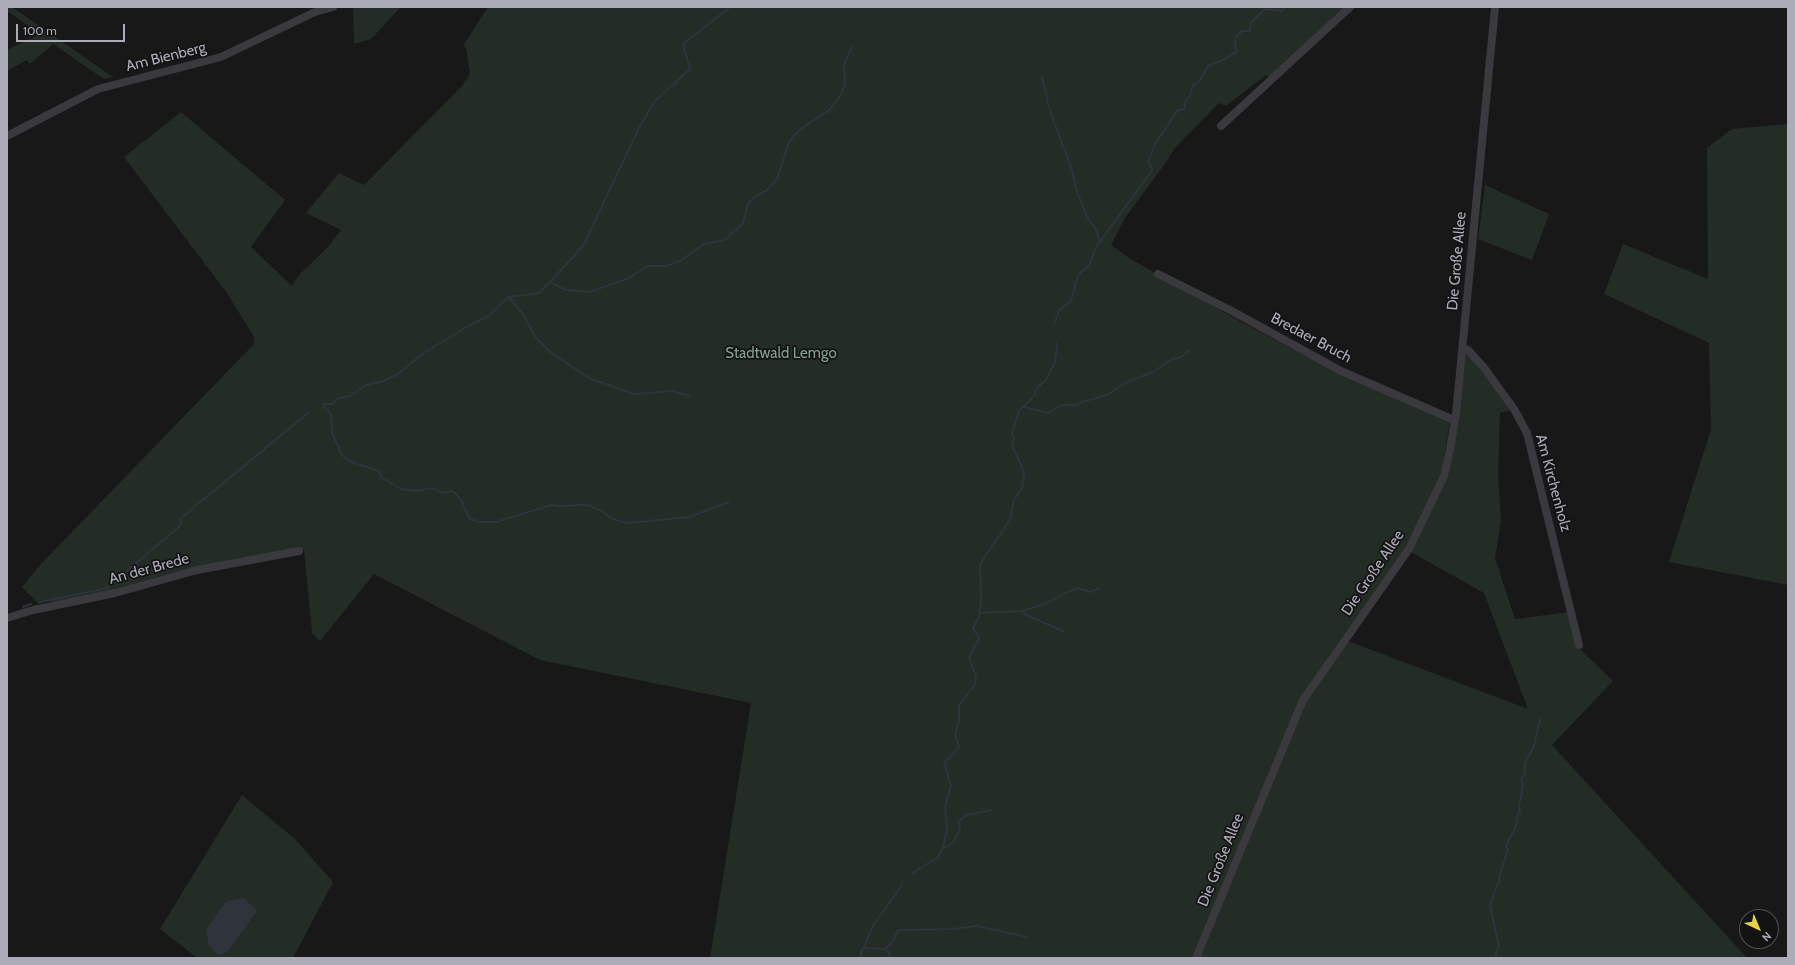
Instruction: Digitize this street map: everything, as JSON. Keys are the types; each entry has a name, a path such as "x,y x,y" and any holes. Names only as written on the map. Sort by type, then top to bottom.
{"street":[{"name":"Am Bienberg","path":"7,136 98,89 221,57 316,12 333,7"},
{"path":"1221,126 1350,7"},
{"name":"Die Große Allee","path":"1196,958 1303,700 1409,549 1444,476 1450,449 1462,349 1495,7"},
{"name":"Bredaer Bruch","path":"1158,274 1230,310 1341,371 1454,420"},
{"name":"Am Kirchenholz","path":"1462,349 1468,350 1485,369 1514,409 1526,433 1579,645"},
{"name":"An der Brede","path":"7,618 33,610 115,592 197,570 299,551"}],"green space":[{"path":"7,7 12,7 113,77 104,79 53,44 30,64 27,60 7,71 7,50 40,34 7,11"},
{"path":"353,7 401,7 371,39 354,44"},
{"name":"Stadtwald Lemgo","path":"488,7 1345,7 1270,77 1266,75 1226,106 1219,103 1174,149 1167,161 1125,218 1111,245 1129,258 1243,323 1323,365 1450,422 1441,475 1407,546 1328,657 1335,661 1348,641 1528,709 1484,593 1411,552 1447,478 1465,355 1469,354 1512,410 1500,413 1498,476 1501,521 1495,558 1515,619 1569,612 1580,649 1613,681 1552,745 1747,958 710,958 751,703 540,660 374,574 320,641 312,633 304,550 175,572 105,592 64,601 42,602 39,604 22,587 39,566 254,344 254,337 227,293 124,157 181,112 285,200 251,247 292,286 299,275 328,247 341,230 306,213 339,173 364,185 461,87 470,74 466,48 463,46"},
{"path":"1788,124 1788,585 1669,562 1711,429 1709,343 1604,294 1623,244 1708,279 1707,148 1732,129"},
{"path":"1485,185 1549,214 1532,260 1478,239"},
{"path":"242,795 295,839 333,882 293,958 197,958 160,929"}],"shaded area":[{"path":"244,898 257,911 228,951 219,956 209,946 206,930 226,901"}],"waterway":[{"path":"1055,322 1059,310 1071,301 1078,275 1089,266 1096,247 1153,169 1148,162 1155,144 1178,110 1184,109 1186,100 1190,96 1193,85 1200,81 1208,66 1227,58 1236,52 1235,38 1242,31 1250,31 1251,23 1265,9 1282,11 1285,7"},
{"path":"323,404 332,404 339,398 350,396 366,385 381,382 398,374 422,354 470,325 489,316 508,297 539,293 583,246 640,126 655,101 690,69 683,44 729,8"},
{"path":"550,282 566,290 589,292 627,279 648,266 666,266 680,261 704,244 725,240 743,223 748,204 756,196 767,190 777,179 789,142 798,131 829,110 839,98 845,85 844,64 852,47"},
{"path":"1042,77 1049,108 1072,170 1077,191 1088,219 1095,227 1100,242"},
{"path":"509,297 523,314 536,338 550,352 589,378 634,394 672,391 690,396"},
{"path":"913,873 938,857 943,848 947,828 945,807 951,786 944,763 959,747 955,734 959,720 959,705 975,685 976,676 969,658 979,638 973,628 979,617 981,600 980,564 1010,520 1014,500 1023,486 1024,472 1012,445 1014,439 1012,433 1019,411 1035,395 1037,388 1046,380 1055,362 1057,347 1056,342"},
{"path":"1024,407 1048,413 1062,405 1076,405 1107,395 1125,383 1153,372 1172,359 1181,357 1190,350"},
{"path":"323,404 331,415 332,433 342,455 349,461 379,471 381,477 401,489 417,491 433,488 442,493 453,491 461,500 469,518 478,522 496,522 551,505 587,505 600,510 613,519 627,523 689,517 729,502"},
{"path":"40,602 107,588 181,525 180,519 309,412"},
{"path":"980,613 1022,611 1045,604 1078,588 1090,592 1100,588"},
{"path":"23,607 31,604"},
{"path":"1022,611 1026,615 1063,631"},
{"path":"1496,958 1496,951 1499,947 1490,905 1497,885 1500,882 1499,877 1508,850 1506,846 1516,826 1518,814 1520,813 1519,807 1523,786 1521,779 1525,774 1525,763 1534,746 1540,719"},
{"path":"944,848 953,843 960,829 959,821 966,815 992,810"},
{"path":"861,958 861,953 874,924 902,885"},
{"path":"885,949 893,941 898,930 952,929 977,926 1027,937"},
{"path":"864,948 885,949 889,953 890,958"}]}
